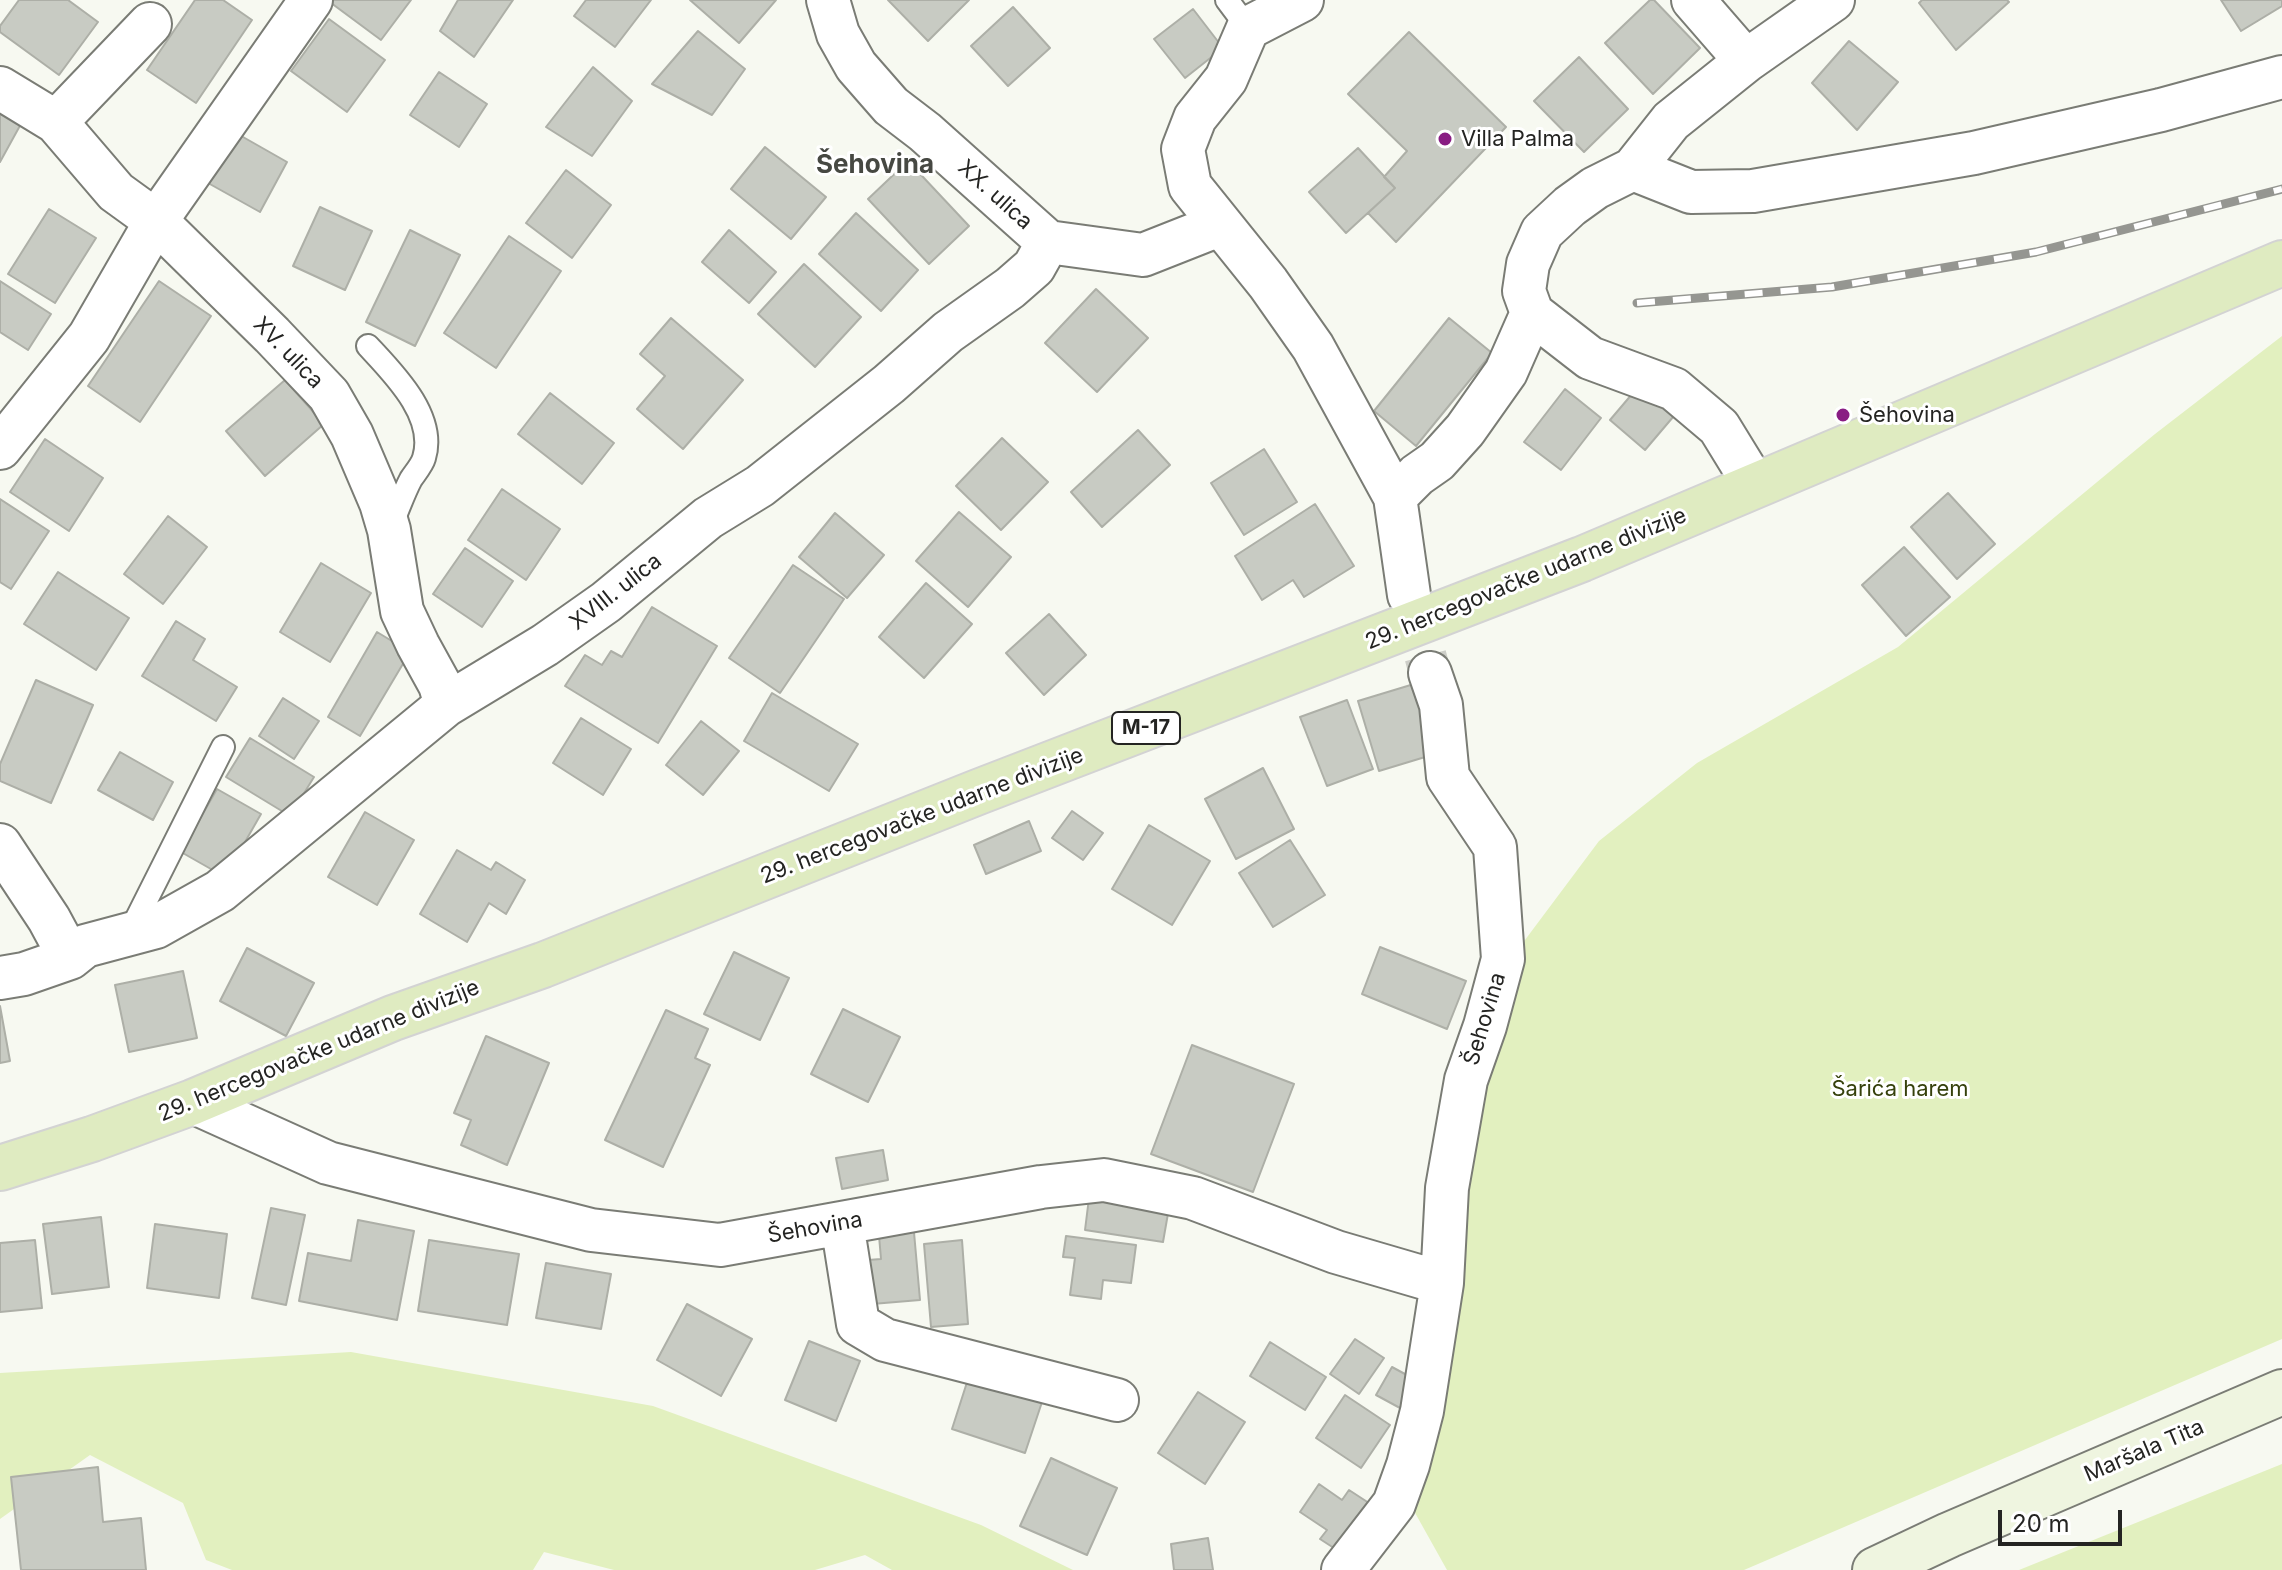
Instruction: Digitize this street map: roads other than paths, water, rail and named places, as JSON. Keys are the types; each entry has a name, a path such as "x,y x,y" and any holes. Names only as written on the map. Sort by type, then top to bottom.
{"main road":[{"name":"29. hercegovačke udarne divizije","path":"0,1168 193,1102 393,1018 543,965 978,792 1582,559 2282,263"}],"street":[{"path":"0,448 89,337 156,221 311,0"},
{"name":"XX. ulica","path":"828,0 838,34 856,66 891,106 925,132 1048,242"},
{"path":"1302,0 1237,14 1226,79 1195,118 1183,149 1190,186 1268,283 1313,347 1395,497 1409,595"},
{"path":"1693,0 1746,61"},
{"path":"1754,484 1719,427 1674,389 1590,358 1532,313 1524,291 1528,264 1542,232 1570,206 1595,188 1633,169 1671,121 1746,61 1833,0"},
{"path":"56,122 150,24"},
{"path":"1633,169 1691,192 1753,191 1974,153 2161,110 2282,77"},
{"name":"XV. ulica","path":"0,88 56,122 116,192 156,221 329,395 352,435 371,478 389,530 402,611 440,685 446,705"},
{"path":"1048,242 1143,255 1219,225"},
{"name":"XVIII. ulica","path":"0,978 24,974 70,958 85,946 156,927 220,891 446,705 606,602 708,518 760,486 889,384 948,332 1010,288 1034,267 1048,242"},
{"path":"1395,497 1437,461 1465,430 1506,372 1532,313"},
{"name":"Šehovina","path":"1343,1570 1394,1504 1408,1465 1422,1411 1442,1283 1447,1188 1466,1080 1503,959 1495,847 1448,777 1441,705 1430,673"},
{"path":"0,845 49,919 70,958"},
{"name":"Šehovina","path":"193,1102 328,1163 591,1230 720,1245 1041,1187 1104,1180 1193,1198 1336,1252 1442,1283"},
{"path":"842,1223 858,1324 885,1340 1117,1400"},
{"name":"Maršala Tita","path":"1875,1570 2282,1392"}],"lane":[{"path":"368,346 407,388 420,413 425,440 424,458 410,481 389,530"},
{"path":"128,935 223,747"}],"tunnel":[{"path":"1409,595 1430,673"}],"railway":[{"path":"1637,303 1832,287 2036,252 2282,189"}],"place":[{"name":"Villa Palma","path":"1445,139"},
{"name":"Šehovina","path":"1843,415"}],"district":[{"name":"Šehovina","path":"875,165"}],"park label":[{"name":"Šarića harem","path":"1900,1089"}]}
